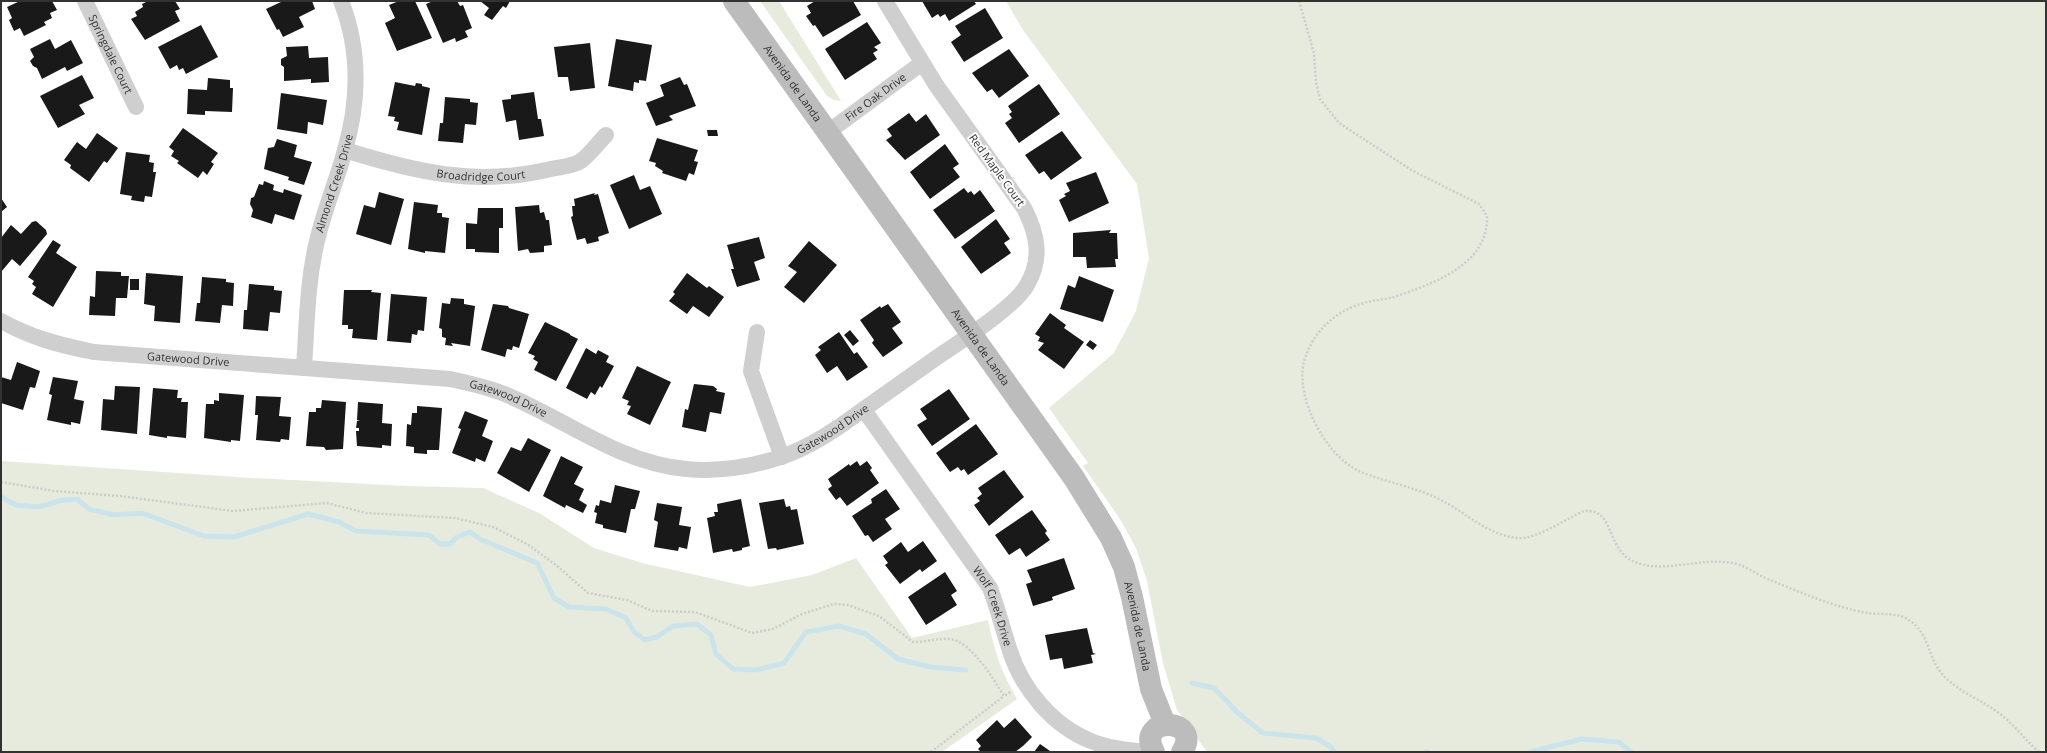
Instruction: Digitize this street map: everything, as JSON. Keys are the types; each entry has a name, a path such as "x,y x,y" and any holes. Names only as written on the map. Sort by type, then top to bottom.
{"street":[{"name":"Springdale Court","path":"84,1 136,107"},
{"name":"Almond Creek Drive","path":"304,367 312,263 318,237 345,150 352,122 356,94 356,65 352,37 341,1"},
{"name":"Avenida de Landa","path":"734,1 1074,478 1111,538 1124,567 1152,688 1164,724"},
{"name":"Red Maple Court","path":"884,1 936,86 1024,208 1033,224 1036,236 1036,263 1028,284 1014,301 971,333"},
{"name":"Fire Oak Drive","path":"828,132 922,63"},
{"name":"Broadridge Court","path":"345,150 398,167 432,173 466,176 504,176 542,171 580,162 606,135"},
{"name":"Gatewood Drive","path":"1,321 29,335 58,345 94,352 450,379 479,385 507,395 628,456 658,465 687,469 718,470 748,466 782,457 810,445 864,410 971,333"},
{"path":"757,332 751,371 782,457"},
{"name":"Wolf Creek Drive","path":"864,410 990,588 999,611 1010,652 1020,675 1035,698 1052,716 1070,730 1091,741 1115,748 1154,752"},
{"path":"1154,752 1151,747 1152,735 1154,730 1164,724 1176,726 1184,734 1185,746 1182,752"}],"path":[{"path":"1299,1 1314,53 1316,83 1320,99 1339,123 1413,171 1479,204 1487,216 1486,230 1480,244 1466,262 1454,273 1395,296 1352,307 1334,318 1317,334 1303,366 1302,378 1304,394 1315,424 1338,454 1358,471 1437,498 1486,529 1510,536 1519,538 1533,535 1584,511 1593,510 1604,517 1621,553 1636,562 1663,566 1698,562 1728,562 1741,566 1805,595 1848,609 1905,617 1919,627 1927,640 1942,674 1956,687 2005,718 2039,752"},
{"path":"1,482 54,491 98,494 233,511 327,503 366,513 448,518 470,521 493,527 527,544 556,565 588,593 627,600 652,611 695,612 745,632 752,633 773,629 802,614 834,604 866,610 879,616 913,642 950,639 964,644 982,664 1004,696"},
{"path":"931,752 1015,689"}],"shaded area":[{"path":"760,1 779,1 841,101 834,100 827,96"},
{"path":"1006,1 2046,1 2046,752 1207,752 1177,710 1163,663 1147,581 1136,548 1120,519 1083,466 1088,463 1049,408 1114,353 1136,311 1149,258 1137,184 1023,30"},
{"path":"1,461 252,478 407,486 483,488 539,513 594,548 642,563 750,587 812,575 856,558 912,638 988,620 999,661 1017,699 942,752 1,752"}],"building":[{"path":"20,1 52,1 57,10 50,13 52,18 44,22 46,25 24,36 20,28 14,31 9,20 12,18 7,7"},
{"path":"148,1 175,1 180,9 175,11 180,21 145,40 131,19 137,16 135,12 143,7 142,4"},
{"path":"283,1 312,1 315,9 299,17 304,27 283,37 279,29 277,30 266,9"},
{"path":"399,1 415,1 432,38 397,51 385,23 395,18 389,5"},
{"path":"433,1 457,1 460,6 463,5 472,28 465,31 468,37 456,42 455,38 443,43 426,4"},
{"path":"480,1 510,1 506,8 503,6 492,20 484,15 489,8"},
{"path":"815,1 853,1 861,15 823,37 815,25 813,26 806,16 811,13 807,6"},
{"path":"922,1 974,1 976,4 949,21 945,14 940,17 938,14 932,18"},
{"path":"985,8 1003,38 964,62 951,42 961,35 955,26"},
{"path":"867,22 881,43 874,47 878,50 873,53 877,59 845,80 825,49"},
{"path":"201,25 218,57 186,74 183,68 179,70 177,65 170,69 158,47"},
{"path":"50,39 55,49 71,40 83,63 67,71 65,67 42,79 37,68 33,66 30,61 34,57 30,49"},
{"path":"616,39 652,45 646,81 639,80 639,83 634,82 633,91 608,86"},
{"path":"590,43 595,88 570,91 568,77 558,77 554,47"},
{"path":"308,46 309,58 328,57 329,82 311,83 311,79 284,81 284,67 281,65 281,59 287,56 286,47"},
{"path":"1009,49 1029,76 999,98 992,89 987,92 972,73"},
{"path":"82,75 94,98 79,105 85,114 58,128 40,96"},
{"path":"680,77 684,85 687,84 696,106 669,116 673,120 656,126 646,103 664,96 660,85"},
{"path":"208,78 230,80 230,88 233,88 232,112 205,111 205,115 187,114 188,89 207,90"},
{"path":"395,82 415,86 416,83 422,84 422,86 430,88 422,135 397,130 399,122 394,121 395,117 388,116"},
{"path":"1039,84 1060,114 1019,143 1005,123 1012,118 1009,114 1012,112 1008,106"},
{"path":"534,92 538,119 541,119 544,136 519,140 516,120 506,122 502,100 511,99 511,95"},
{"path":"281,93 327,100 323,125 308,122 307,134 277,129"},
{"path":"445,97 470,99 470,102 478,103 476,125 465,124 463,143 438,141 440,123 443,123"},
{"path":"909,113 916,122 926,114 940,135 905,160 886,140 892,136 887,129"},
{"path":"183,128 218,153 211,162 214,164 207,175 203,171 198,178 177,163 179,161 171,156 174,151 169,147"},
{"path":"707,130 717,130 718,136 708,136"},
{"path":"1062,131 1082,158 1051,180 1044,171 1039,174 1025,155"},
{"path":"97,133 118,148 107,163 104,161 89,182 70,168 71,165 64,160 77,142 86,149"},
{"path":"657,138 698,150 694,161 698,162 694,175 689,173 686,181 662,173 663,171 655,166 656,163 649,161"},
{"path":"277,139 297,145 294,157 312,162 304,185 288,180 289,177 264,169 268,148 274,147"},
{"path":"945,144 959,164 953,168 960,177 930,199 910,172"},
{"path":"126,152 150,155 149,162 154,163 153,172 156,172 152,197 145,196 144,202 131,200 132,196 120,194"},
{"path":"1096,172 1109,203 1069,222 1059,200 1066,196 1064,194 1070,191 1066,183"},
{"path":"634,175 640,190 650,186 662,214 629,229 610,185"},
{"path":"264,181 274,185 273,190 283,193 284,189 302,195 294,220 275,214 272,224 251,217 253,210 250,204 251,198 254,197 259,184 263,185"},
{"path":"964,188 968,193 971,191 974,195 980,190 995,211 955,239 933,210"},
{"path":"379,192 404,199 391,245 356,234 364,205 375,208"},
{"path":"595,193 594,195 598,194 609,233 598,237 599,241 587,244 585,238 577,240 571,217 573,216 572,206 575,206 574,199"},
{"path":"1,198 7,207 1,212"},
{"path":"414,202 438,205 437,213 442,213 442,217 449,218 445,253 425,251 425,253 408,249"},
{"path":"539,205 540,213 544,212 546,220 549,220 552,245 544,246 544,252 530,253 528,249 518,251 515,207"},
{"path":"478,208 503,208 503,228 499,228 499,253 475,252 475,249 466,249 466,223 477,224"},
{"path":"996,219 1010,239 1004,243 1011,253 981,274 961,247"},
{"path":"36,221 46,230 47,234 20,266 12,259 1,272 1,238 11,225 21,234 32,222"},
{"path":"1111,230 1109,233 1117,233 1118,259 1115,259 1116,267 1087,268 1086,257 1073,257 1073,233"},
{"path":"759,237 765,258 754,262 760,280 737,287 731,269 734,269 727,245"},
{"path":"53,240 61,245 56,253 77,267 53,307 32,294 36,287 32,284 34,281 28,277"},
{"path":"809,241 837,265 804,303 784,287 797,272 788,266"},
{"path":"96,271 121,272 121,276 129,276 127,298 116,298 115,316 89,315 90,296 95,297"},
{"path":"146,273 183,276 180,323 154,321 155,306 144,304"},
{"path":"687,273 707,288 709,286 724,297 709,317 693,306 687,314 669,301 675,294 673,292"},
{"path":"1079,276 1114,290 1103,322 1060,309 1068,285 1075,288"},
{"path":"202,277 226,279 226,282 234,283 233,306 222,305 220,323 195,321 197,303 200,303"},
{"path":"130,279 139,279 139,290 130,290"},
{"path":"249,284 274,286 274,290 282,291 280,313 270,312 268,331 243,329 244,310 247,310"},
{"path":"344,290 372,290 371,292 381,293 377,340 352,338 353,329 348,329 348,325 342,325"},
{"path":"391,294 427,297 424,331 418,330 417,335 412,334 411,343 387,341"},
{"path":"451,298 464,299 464,304 475,306 470,346 451,343 453,346 445,345 446,338 442,337 442,329 439,328 442,303 450,304"},
{"path":"493,304 508,306 509,308 529,314 519,348 513,346 512,350 507,349 505,357 481,350"},
{"path":"888,304 901,322 892,328 903,343 883,357 872,343 874,340 860,320 880,306 881,308"},
{"path":"1050,313 1066,325 1064,328 1084,342 1064,369 1038,350 1044,343 1038,341 1040,337 1035,334"},
{"path":"545,322 578,339 556,381 534,370 538,362 533,359 535,356 528,353"},
{"path":"850,330 859,341 853,346 844,335"},
{"path":"839,332 854,354 857,352 868,367 847,381 837,366 827,373 815,355 821,350 818,347"},
{"path":"1090,340 1097,345 1093,350 1086,345"},
{"path":"586,348 596,354 598,350 609,356 606,362 614,366 602,388 600,386 595,395 591,392 587,399 566,388"},
{"path":"17,362 40,371 35,388 30,387 23,410 1,403 1,377 11,380"},
{"path":"637,366 671,382 650,425 627,414 631,406 627,405 629,401 622,398"},
{"path":"53,377 78,381 74,399 84,401 80,424 71,422 71,425 47,420 52,395 49,394"},
{"path":"694,384 713,386 717,389 716,391 725,393 721,414 710,412 706,432 682,427 685,409 688,410"},
{"path":"115,386 140,387 137,434 101,430 103,399 114,400"},
{"path":"153,388 178,390 177,398 182,398 181,402 188,402 186,438 167,436 167,438 149,435"},
{"path":"949,389 970,419 932,446 917,425 927,419 920,409"},
{"path":"219,393 244,395 240,441 231,440 231,442 204,438 206,404 214,404 214,400 219,401"},
{"path":"256,396 281,397 279,416 291,417 289,440 281,439 280,442 256,440 258,415 255,415"},
{"path":"322,400 346,402 343,449 326,450 324,447 306,446 309,412 316,412 316,408 321,408"},
{"path":"358,402 383,404 382,423 392,424 391,446 382,445 382,448 357,446 356,431 359,431 359,428 356,428 357,421 360,420 357,420"},
{"path":"417,406 442,408 439,450 427,450 427,454 414,453 414,447 406,446 407,424 411,425 412,413 417,413"},
{"path":"465,411 488,420 482,436 493,441 485,462 476,458 475,462 452,453 461,429 458,428"},
{"path":"976,424 998,454 968,475 964,469 961,471 958,467 950,472 936,453"},
{"path":"528,438 551,450 529,492 497,473 511,447 521,451"},
{"path":"561,456 583,467 574,484 584,489 579,500 587,505 583,513 566,505 565,508 543,496"},
{"path":"857,461 860,466 867,461 872,468 870,470 879,483 847,506 840,497 836,500 828,489 832,486 828,479 849,464 850,466"},
{"path":"1004,470 1024,497 989,526 974,505 980,501 977,498 982,494 978,488"},
{"path":"615,485 640,491 635,509 631,509 626,533 603,528 603,525 595,523 597,513 594,512 596,505 599,506 600,500 611,503"},
{"path":"886,489 900,509 885,519 892,529 873,542 868,535 865,536 852,516 872,503 871,499"},
{"path":"741,499 750,546 733,552 732,549 713,553 707,518 715,516 714,512 718,512 717,504"},
{"path":"784,499 786,507 790,506 791,510 797,509 804,544 777,550 776,548 768,549 759,503"},
{"path":"657,503 682,507 679,525 691,527 687,549 679,547 678,551 654,547 658,522 654,520"},
{"path":"1032,510 1047,531 1045,533 1050,540 1026,557 1020,548 1009,555 995,535"},
{"path":"923,541 937,561 922,572 920,569 900,584 885,565 888,563 883,556 901,542 908,552"},
{"path":"1064,558 1075,589 1052,597 1053,600 1033,606 1026,584 1032,582 1027,570"},
{"path":"945,572 957,591 951,595 957,605 926,625 908,597"},
{"path":"1087,628 1093,653 1096,654 1091,655 1093,663 1064,669 1062,658 1050,660 1045,635"},
{"path":"1015,718 1032,737 1023,746 1015,752 981,752 978,749 981,746 976,740 997,720 1004,728"},
{"path":"1040,744 1050,751 1054,752 1034,752"}],"waterway":[{"path":"1,497 16,505 38,507 63,500 77,499 89,509 114,515 142,513 204,536 234,537 308,514 339,522 356,531 429,535 440,544 450,544 457,537 470,532 480,539 537,563 554,598 569,607 606,609 626,618 634,632 645,640 657,637 673,626 697,624 711,635 716,654 733,669 756,670 784,663 806,632 839,626 866,634 898,659 931,667 966,670"},
{"path":"1192,683 1214,688 1238,713 1263,733 1316,738 1331,747 1334,752"},
{"path":"1530,752 1582,739 1619,742 1631,752"}]}
